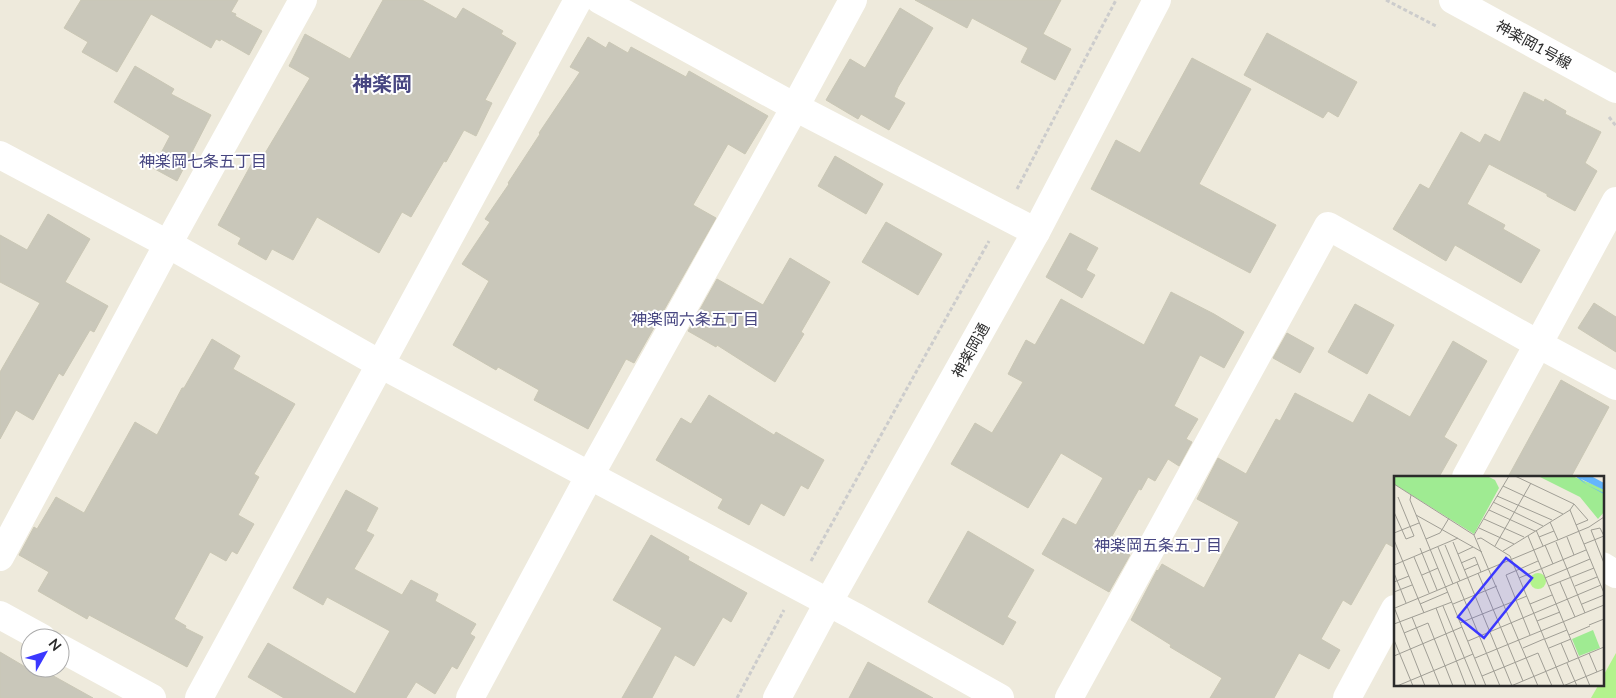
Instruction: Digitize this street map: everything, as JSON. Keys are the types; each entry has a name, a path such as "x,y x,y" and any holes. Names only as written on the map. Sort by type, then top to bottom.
{"street":[{"path":"0,557 168,244 303,0"},
{"path":"199,698 578,0"},
{"path":"600,0 795,107 1036,232"},
{"path":"470,698 590,476 853,0"},
{"name":"神楽岡通","path":"777,698 828,603 1036,232 1158,0"},
{"name":"神楽岡1号線","path":"1453,0 1616,89"},
{"path":"0,155 168,244 380,364 854,616 1000,698"},
{"path":"1467,476 1616,201"},
{"path":"1069,698 1328,226 1616,386"},
{"path":"1604,567 1616,574"},
{"path":"1347,698 1394,611"},
{"path":"0,615 24,628"},
{"path":"70,653 152,698"}],"path":[{"path":"737,698 796,586 822,543 1004,214 1116,0"},
{"path":"1610,117 1616,126"}],"green space":[{"path":"1616,653 1616,698 1591,698 1598,686 1604,686 1604,674"}],"building":[{"path":"81,0 238,0 231,12 262,31 249,55 221,39 220,41 216,39 211,48 151,14 117,72 82,52 88,42 64,28"},
{"path":"383,0 422,0 456,19 463,8 503,31 501,34 516,43 485,100 492,103 476,136 464,130 411,217 402,212 379,253 317,217 293,260 272,249 266,260 238,244 241,238 218,225 258,152 264,155 310,78 289,66 305,34 350,59"},
{"path":"915,0 1061,0 1043,34 1071,49 1055,80 1021,62 1028,48 972,18 967,28"},
{"path":"900,8 933,28 898,87 894,97 905,103 889,130 861,114 858,119 826,100 850,59 865,68"},
{"path":"1267,33 1357,82 1338,117 1328,111 1323,118 1244,75"},
{"path":"588,37 606,48 609,42 628,53 631,47 686,77 689,71 768,116 745,154 728,144 693,205 716,218 634,363 626,359 588,429 534,400 539,390 498,367 496,370 453,345 489,281 462,264 490,222 485,219 580,72 570,67"},
{"path":"1192,58 1251,89 1199,184 1276,225 1250,273 1091,189 1116,140 1140,153"},
{"path":"135,66 174,89 171,94 211,115 177,181 153,168 170,136 114,102"},
{"path":"1524,92 1544,102 1545,99 1566,111 1565,114 1601,132 1585,163 1597,171 1575,211 1489,164 1467,204 1505,225 1503,229 1540,250 1521,283 1455,245 1446,261 1393,229 1420,184 1429,189 1461,132 1480,143 1485,134 1500,142"},
{"path":"835,156 883,184 866,214 818,186"},
{"path":"48,214 90,239 65,282 108,306 94,332 90,330 63,376 59,373 33,420 16,410 0,439 0,372 40,303 0,282 0,235 27,250"},
{"path":"886,222 942,254 918,295 862,262"},
{"path":"1070,233 1098,248 1086,270 1095,275 1082,298 1046,277"},
{"path":"790,258 830,282 801,332 804,334 775,382 717,345 716,347 688,331 717,279 763,305"},
{"path":"1171,292 1244,332 1224,368 1200,355 1174,406 1198,419 1186,439 1192,442 1179,466 1168,459 1155,481 1148,477 1108,543 1130,555 1109,592 1042,554 1063,518 1076,525 1103,478 1061,453 1028,508 951,464 975,423 992,433 1023,382 1008,374 1026,340 1035,345 1061,299 1144,345"},
{"path":"1594,303 1616,317 1616,352 1578,328"},
{"path":"1355,304 1394,325 1367,374 1328,352"},
{"path":"1287,333 1314,348 1300,373 1273,358"},
{"path":"212,339 240,356 233,369 295,404 254,474 259,477 238,515 254,524 237,554 232,551 226,561 210,552 174,619 186,626 185,628 203,637 187,667 89,615 87,619 38,591 49,572 19,555 34,527 37,529 56,497 84,513 135,422 157,435 182,388 184,388"},
{"path":"1453,341 1487,361 1444,437 1457,445 1440,476 1394,476 1394,547 1386,543 1351,605 1343,600 1321,639 1340,650 1329,669 1299,653 1274,698 1210,698 1222,678 1170,647 1171,645 1131,620 1162,564 1204,588 1239,522 1197,499 1218,458 1246,474 1276,419 1280,421 1295,393 1353,423 1369,394 1410,417"},
{"path":"1561,380 1609,407 1572,476 1509,476"},
{"path":"709,395 774,435 776,432 824,460 808,489 801,485 784,516 761,503 749,525 718,508 723,499 656,460 681,418 691,424"},
{"path":"346,490 378,508 366,531 374,535 354,569 402,595 411,580 438,594 435,601 476,624 470,634 475,637 457,669 452,666 435,694 416,682 406,698 284,698 248,677 268,643 355,694 390,631 327,597 323,605 293,588"},
{"path":"968,531 1034,570 1007,617 1016,622 1003,645 928,602"},
{"path":"651,535 689,557 688,560 747,593 731,622 723,617 694,666 675,655 652,698 622,698 662,628 613,600"},
{"path":"0,652 20,664 20,678 57,678 93,698 0,698"},
{"path":"868,662 933,698 849,698"}],"district":[{"name":"神楽岡","path":"382,83"},
{"name":"神楽岡七条五丁目","path":"203,160"},
{"name":"神楽岡六条五丁目","path":"695,318"},
{"name":"神楽岡五条五丁目","path":"1158,544"}]}
